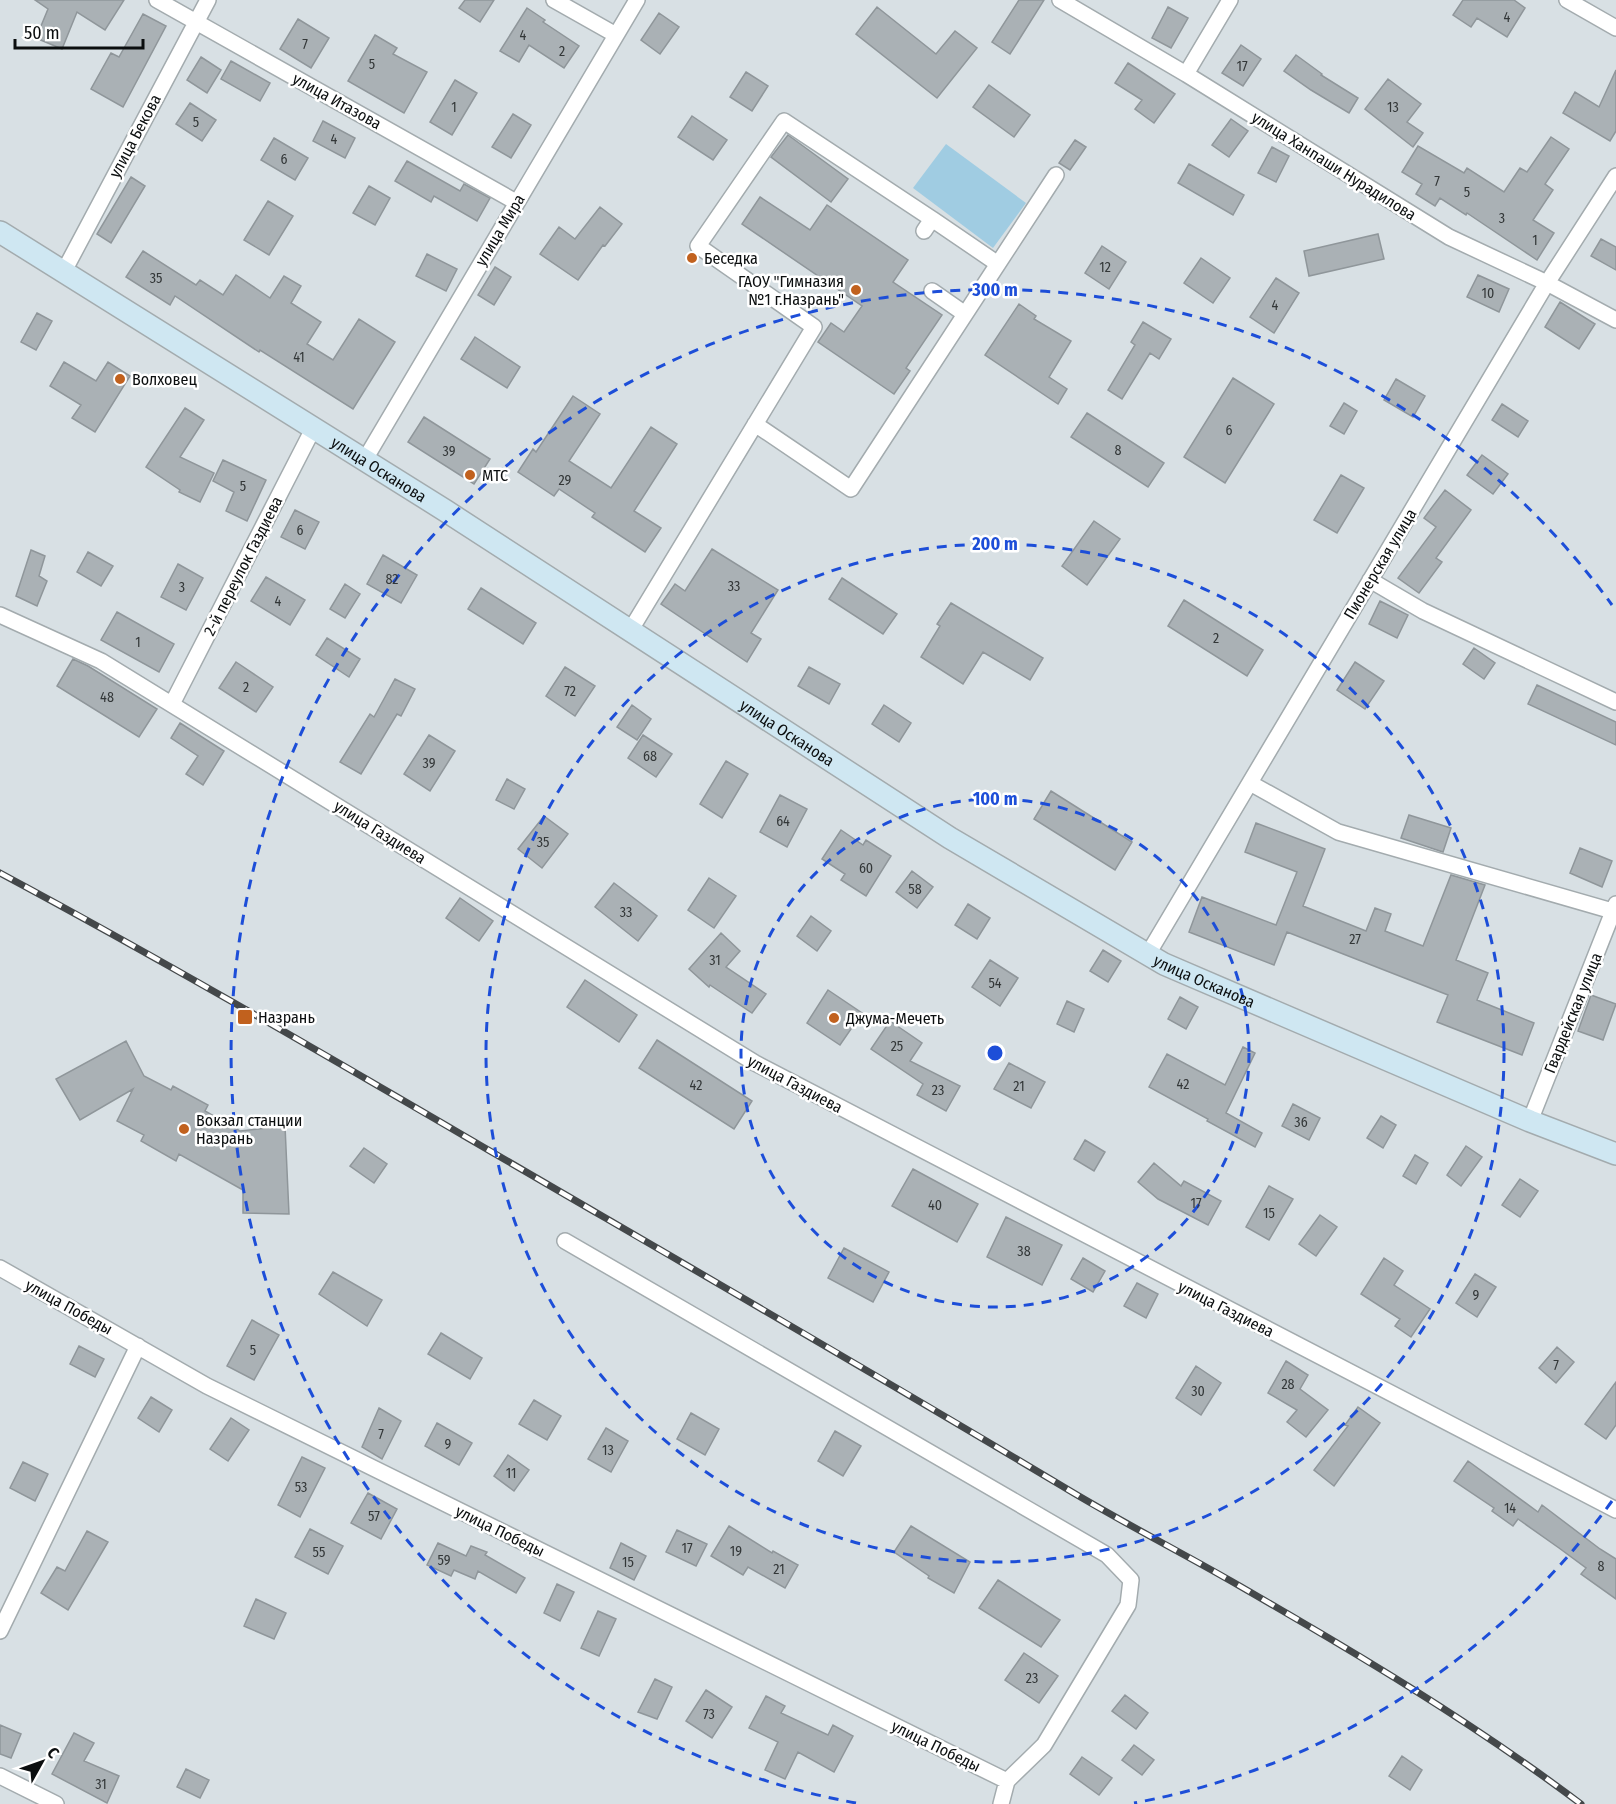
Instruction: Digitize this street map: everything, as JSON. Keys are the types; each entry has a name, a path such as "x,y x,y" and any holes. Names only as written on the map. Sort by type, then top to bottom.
{"main road":[{"name":"улица Осканова","path":"0,232 364,461 950,838 1148,954 1164,963 1530,1121 1616,1154"}],"street":[{"name":"улица Итазова","path":"157,0 516,202"},
{"name":"улица Бекова","path":"63,273 208,0"},
{"path":"554,0 616,35"},
{"name":"улица Мира","path":"364,461 637,0"},
{"name":"улица Ханпаши Нурадилова","path":"1059,0 1186,74 1449,237 1616,320"},
{"path":"1186,74 1230,0"},
{"path":"1567,0 1616,28"},
{"path":"630,631 814,327 698,246 784,121 928,225 998,264"},
{"path":"755,424 851,489 1056,175"},
{"name":"Пионерская улица","path":"1148,954 1547,284 1616,176"},
{"path":"932,291 965,314"},
{"name":"2-й переулок Газдиева","path":"172,704 313,429"},
{"path":"1370,580 1423,611 1616,702"},
{"name":"улица Газдиева","path":"0,615 101,661 755,1063 1616,1510"},
{"path":"1250,783 1338,832 1615,909"},
{"name":"Гвардейская улица","path":"1530,1121 1615,909"},
{"path":"566,1241 1107,1555 1131,1580 1128,1605 1044,1745 1007,1781 1000,1804"},
{"name":"улица Победы","path":"0,1268 207,1386 1007,1781"},
{"path":"0,1631 138,1346"},
{"path":"0,1776 56,1804"}],"shaded area":[{"path":"946,144 1026,203 993,248 913,188"}],"building":[{"path":"35,0 124,0 105,30 77,12 62,49 36,38 48,9"},
{"path":"465,0 494,0 480,22 459,8"},
{"path":"1019,0 1044,0 1010,54 992,42"},
{"path":"1463,0 1514,0 1525,8 1507,37 1477,18 1471,27 1453,15"},
{"path":"877,7 936,54 955,31 977,48 937,98 856,34"},
{"path":"1168,7 1188,18 1171,48 1152,38"},
{"path":"527,8 545,20 543,22 579,46 564,68 529,45 519,62 500,51"},
{"path":"659,13 679,27 660,54 641,40"},
{"path":"143,14 166,26 123,107 91,89 111,53 119,57"},
{"path":"298,19 329,38 311,68 280,49"},
{"path":"375,35 397,48 393,54 427,72 404,113 348,81"},
{"path":"1241,45 1261,59 1243,86 1222,73"},
{"path":"1296,55 1321,75 1358,98 1349,113 1284,71"},
{"path":"201,57 221,70 207,93 187,80"},
{"path":"231,61 270,83 260,101 221,79"},
{"path":"1128,63 1175,94 1154,123 1135,109 1142,100 1115,83"},
{"path":"1616,70 1616,131 1610,141 1563,113 1575,92 1599,107"},
{"path":"746,72 768,86 752,111 730,97"},
{"path":"1388,79 1421,104 1407,122 1423,133 1413,147 1365,109"},
{"path":"455,80 477,93 452,135 430,122"},
{"path":"989,85 1030,115 1014,137 973,107"},
{"path":"190,103 216,120 202,141 176,124"},
{"path":"513,114 531,125 511,158 492,147"},
{"path":"692,116 727,140 713,160 678,137"},
{"path":"1231,119 1248,131 1229,157 1212,145"},
{"path":"323,121 355,138 345,158 313,141"},
{"path":"788,135 848,179 831,202 771,157"},
{"path":"1551,137 1569,149 1545,184 1553,190 1533,220 1554,233 1537,260 1467,213 1466,215 1440,198 1435,206 1416,194 1422,184 1402,172 1418,146 1464,173 1467,168 1504,192 1520,168 1527,172"},
{"path":"274,138 308,158 295,180 261,160"},
{"path":"1075,140 1086,147 1070,170 1059,163"},
{"path":"1272,147 1289,156 1276,182 1258,173"},
{"path":"407,161 460,191 464,184 490,198 477,221 434,196 431,202 395,181"},
{"path":"1189,164 1244,195 1233,215 1178,183"},
{"path":"131,177 145,186 111,243 97,234"},
{"path":"369,186 390,198 375,225 353,213"},
{"path":"760,197 810,230 827,205 908,260 893,282 942,315 906,368 910,371 894,394 818,342 831,323 844,332 862,306 742,224"},
{"path":"268,201 293,216 269,255 244,240"},
{"path":"600,207 622,224 605,246 603,245 578,280 540,254 559,227 575,239"},
{"path":"1378,234 1384,259 1309,276 1304,251"},
{"path":"1601,239 1616,247 1616,270 1591,256"},
{"path":"1102,246 1126,262 1109,289 1085,273"},
{"path":"143,251 196,285 200,280 223,295 236,275 270,298 284,276 301,286 291,303 321,322 307,344 333,360 359,319 395,342 353,409 260,350 259,352 175,296 170,305 126,277"},
{"path":"427,254 457,269 446,291 416,276"},
{"path":"1201,258 1230,278 1213,303 1184,283"},
{"path":"495,267 511,277 494,305 478,295"},
{"path":"1478,275 1509,289 1499,312 1467,297"},
{"path":"1276,278 1299,293 1274,333 1250,317"},
{"path":"1560,302 1595,324 1579,349 1545,327"},
{"path":"1019,304 1036,316 1034,319 1071,341 1049,377 1067,389 1058,404 985,355"},
{"path":"37,313 52,321 36,350 21,342"},
{"path":"1143,322 1171,339 1159,359 1150,353 1122,399 1108,390 1135,345 1131,342"},
{"path":"475,337 520,367 507,388 461,359"},
{"path":"64,362 96,381 108,362 130,376 95,432 72,418 81,405 50,386"},
{"path":"1233,378 1274,404 1225,483 1184,457"},
{"path":"1396,379 1425,396 1413,417 1384,400"},
{"path":"573,396 600,414 569,461 611,488 651,427 677,444 634,511 661,528 645,552 592,517 595,513 559,489 554,496 518,472 533,449 536,452"},
{"path":"1344,403 1357,411 1344,434 1330,426"},
{"path":"1502,404 1528,421 1518,437 1492,420"},
{"path":"185,408 204,420 180,457 214,473 200,502 179,492 180,490 146,467"},
{"path":"1087,413 1164,463 1148,487 1071,437"},
{"path":"424,417 490,459 474,484 408,442"},
{"path":"1482,455 1508,474 1493,494 1467,475"},
{"path":"223,460 266,480 247,521 226,511 234,492 213,481"},
{"path":"1341,475 1364,488 1337,533 1314,520"},
{"path":"1445,490 1471,510 1436,558 1442,562 1419,593 1398,578 1436,527 1424,518"},
{"path":"295,510 319,522 305,549 281,537"},
{"path":"1094,521 1120,539 1087,585 1062,566"},
{"path":"712,549 778,590 751,633 761,639 747,662 661,604 675,584 685,591"},
{"path":"31,550 45,556 39,576 47,581 37,606 16,596"},
{"path":"88,552 113,566 101,586 77,572"},
{"path":"383,555 417,575 401,603 367,584"},
{"path":"178,564 203,578 186,610 161,597"},
{"path":"266,577 305,600 290,625 251,601"},
{"path":"842,578 897,614 883,634 829,599"},
{"path":"345,584 360,594 345,618 330,609"},
{"path":"481,588 536,623 523,644 468,609"},
{"path":"1184,600 1263,650 1247,676 1168,626"},
{"path":"1380,601 1408,615 1397,638 1369,624"},
{"path":"951,603 1043,658 1030,680 983,652 963,684 921,657 940,626 937,624"},
{"path":"117,612 174,644 159,672 101,640"},
{"path":"327,638 360,659 349,677 316,655"},
{"path":"1474,648 1495,663 1484,679 1463,664"},
{"path":"73,659 157,709 139,737 57,686"},
{"path":"236,662 273,687 256,712 219,688"},
{"path":"1355,662 1384,681 1365,709 1337,690"},
{"path":"565,667 595,686 575,716 546,696"},
{"path":"809,667 840,684 829,704 798,686"},
{"path":"395,679 415,689 401,716 397,714 361,774 340,762 370,714 374,717"},
{"path":"1537,685 1616,722 1616,745 1528,704"},
{"path":"632,705 651,719 637,740 617,727"},
{"path":"884,705 911,723 899,742 872,724"},
{"path":"180,723 224,751 203,785 186,774 198,756 171,738"},
{"path":"429,735 455,751 430,791 404,774"},
{"path":"643,735 672,754 656,777 628,758"},
{"path":"726,761 748,774 722,818 700,804"},
{"path":"507,779 525,789 514,809 496,800"},
{"path":"1051,791 1132,842 1115,870 1034,819"},
{"path":"780,795 807,809 787,847 760,832"},
{"path":"1409,815 1451,828 1443,852 1401,838"},
{"path":"544,816 568,834 542,868 518,849"},
{"path":"1256,823 1325,849 1303,906 1366,931 1375,908 1391,914 1385,931 1423,946 1451,875 1485,885 1456,960 1488,973 1477,1000 1534,1023 1522,1055 1437,1022 1448,995 1287,932 1274,965 1189,932 1202,897 1276,925 1297,872 1245,852"},
{"path":"841,830 863,845 866,840 891,856 866,896 841,880 845,874 822,859"},
{"path":"1580,848 1612,861 1602,887 1570,873"},
{"path":"912,871 933,887 917,908 896,892"},
{"path":"709,878 736,896 714,928 688,910"},
{"path":"614,883 657,916 638,941 595,907"},
{"path":"460,898 493,921 479,941 446,918"},
{"path":"968,904 990,918 977,939 955,925"},
{"path":"811,916 831,931 817,951 797,936"},
{"path":"721,933 740,951 726,967 766,994 752,1013 710,985 709,987 689,969"},
{"path":"1103,950 1121,961 1108,982 1090,971"},
{"path":"990,960 1018,978 1000,1006 972,987"},
{"path":"585,980 637,1015 619,1042 567,1007"},
{"name":"Джума-Мечеть","path":"828,990 862,1013 840,1045 807,1023"},
{"path":"1591,995 1616,1004 1603,1040 1578,1031"},
{"path":"1180,997 1198,1007 1186,1029 1168,1019"},
{"path":"1067,1001 1084,1009 1074,1032 1057,1024"},
{"path":"890,1021 922,1043 910,1061 960,1086 946,1111 917,1095 923,1084 871,1049"},
{"path":"657,1040 752,1101 734,1129 639,1068"},
{"name":"Вокзал станции Назрань","path":"126,1041 144,1076 171,1090 173,1086 208,1105 205,1111 240,1131 285,1126 289,1214 243,1213 243,1190 179,1154 176,1161 141,1141 144,1135 117,1121 133,1089 80,1120 56,1079"},
{"path":"1243,1047 1255,1053 1226,1113 1262,1133 1255,1147 1149,1087 1167,1054 1225,1085"},
{"path":"1009,1063 1045,1082 1031,1108 994,1089"},
{"path":"1293,1104 1320,1118 1309,1140 1282,1126"},
{"path":"1381,1116 1396,1125 1383,1148 1367,1138"},
{"path":"1085,1140 1105,1152 1094,1171 1074,1159"},
{"path":"1466,1146 1482,1157 1461,1186 1447,1175"},
{"path":"364,1148 387,1164 374,1183 350,1166"},
{"path":"1415,1155 1428,1163 1416,1184 1403,1176"},
{"path":"1154,1163 1181,1186 1184,1181 1221,1201 1208,1225 1158,1199 1138,1182"},
{"path":"913,1169 978,1204 957,1242 892,1206"},
{"path":"1520,1179 1538,1191 1520,1217 1502,1205"},
{"path":"1269,1186 1293,1199 1269,1240 1246,1227"},
{"path":"1320,1215 1337,1227 1316,1256 1299,1244"},
{"path":"1006,1217 1062,1245 1042,1285 987,1257"},
{"path":"844,1248 889,1272 873,1302 828,1278"},
{"path":"1083,1258 1105,1271 1093,1292 1071,1279"},
{"path":"1384,1258 1403,1271 1394,1285 1430,1309 1411,1337 1395,1326 1400,1319 1361,1294"},
{"path":"333,1272 382,1300 367,1326 319,1294"},
{"path":"1475,1274 1496,1287 1477,1317 1456,1303"},
{"path":"1137,1283 1158,1294 1146,1318 1124,1306"},
{"path":"252,1320 279,1335 254,1380 227,1366"},
{"path":"441,1333 482,1358 470,1379 428,1354"},
{"path":"79,1346 104,1359 95,1377 70,1364"},
{"path":"1557,1347 1574,1362 1556,1383 1539,1368"},
{"path":"1286,1361 1308,1375 1300,1389 1328,1410 1306,1437 1287,1422 1297,1410 1268,1393"},
{"path":"1196,1366 1221,1383 1201,1415 1176,1398"},
{"path":"1616,1382 1616,1425 1606,1439 1585,1424"},
{"path":"151,1397 172,1410 159,1432 138,1418"},
{"path":"534,1400 561,1416 547,1440 519,1424"},
{"path":"1358,1407 1380,1423 1334,1486 1314,1470 1348,1426 1345,1425"},
{"path":"379,1408 401,1421 382,1459 362,1447"},
{"path":"691,1413 719,1429 705,1455 677,1439"},
{"path":"231,1418 249,1430 228,1461 210,1449"},
{"path":"437,1423 472,1443 459,1465 425,1446"},
{"path":"606,1428 628,1441 611,1472 588,1459"},
{"path":"835,1431 861,1446 843,1476 818,1461"},
{"path":"508,1455 529,1470 514,1491 494,1476"},
{"path":"302,1457 325,1468 300,1517 278,1505"},
{"path":"1468,1461 1538,1512 1542,1505 1616,1559 1616,1599 1581,1574 1586,1568 1559,1548 1518,1519 1513,1526 1492,1511 1494,1508 1454,1481"},
{"path":"23,1462 48,1474 35,1501 10,1488"},
{"path":"368,1493 397,1509 381,1539 351,1523"},
{"path":"729,1526 772,1553 773,1551 798,1565 785,1588 748,1567 743,1575 711,1556"},
{"path":"911,1526 970,1562 954,1593 928,1578 929,1576 894,1552"},
{"path":"310,1529 343,1546 328,1574 295,1557"},
{"path":"677,1530 707,1544 696,1566 666,1552"},
{"path":"87,1531 108,1542 68,1610 41,1593 57,1567 65,1571"},
{"path":"438,1543 466,1556 471,1546 487,1552 485,1555 525,1578 516,1593 478,1571 475,1579 454,1570 451,1576 427,1565"},
{"path":"621,1543 646,1556 634,1580 610,1568"},
{"path":"998,1580 1060,1620 1041,1647 979,1608"},
{"path":"557,1584 574,1592 560,1621 544,1613"},
{"path":"256,1599 286,1613 274,1639 244,1626"},
{"path":"598,1611 616,1619 599,1656 581,1648"},
{"path":"1024,1653 1058,1676 1039,1703 1005,1680"},
{"path":"655,1679 672,1687 657,1719 638,1712"},
{"path":"706,1690 732,1707 712,1738 686,1721"},
{"path":"1125,1695 1148,1713 1136,1729 1112,1711"},
{"path":"766,1696 785,1706 781,1713 828,1735 833,1725 853,1736 834,1772 798,1752 785,1779 765,1770 778,1742 749,1728"},
{"path":"0,1725 21,1734 11,1758 0,1754"},
{"path":"74,1733 94,1743 84,1761 119,1776 107,1803 52,1774"},
{"path":"1134,1745 1154,1760 1142,1775 1122,1760"},
{"path":"1402,1756 1422,1770 1410,1790 1389,1776"},
{"path":"1082,1757 1112,1778 1099,1795 1070,1774"},
{"path":"186,1769 209,1780 200,1798 177,1787"}],"railway":[{"path":"0,873 312,1047 1083,1499 1321,1633 1454,1715 1581,1804"}],"place":[{"name":"Беседка","path":"692,258"},
{"name":"ГАОУ \"Гимназия №1 г.Назрань\"","path":"856,290"},
{"name":"Волховец","path":"120,379"},
{"name":"МТС","path":"470,475"},
{"name":"Назрань","path":"245,1017"},
{"name":"Джума-Мечеть","path":"834,1018"},
{"name":"Вокзал станции Назрань","path":"184,1129"}]}
